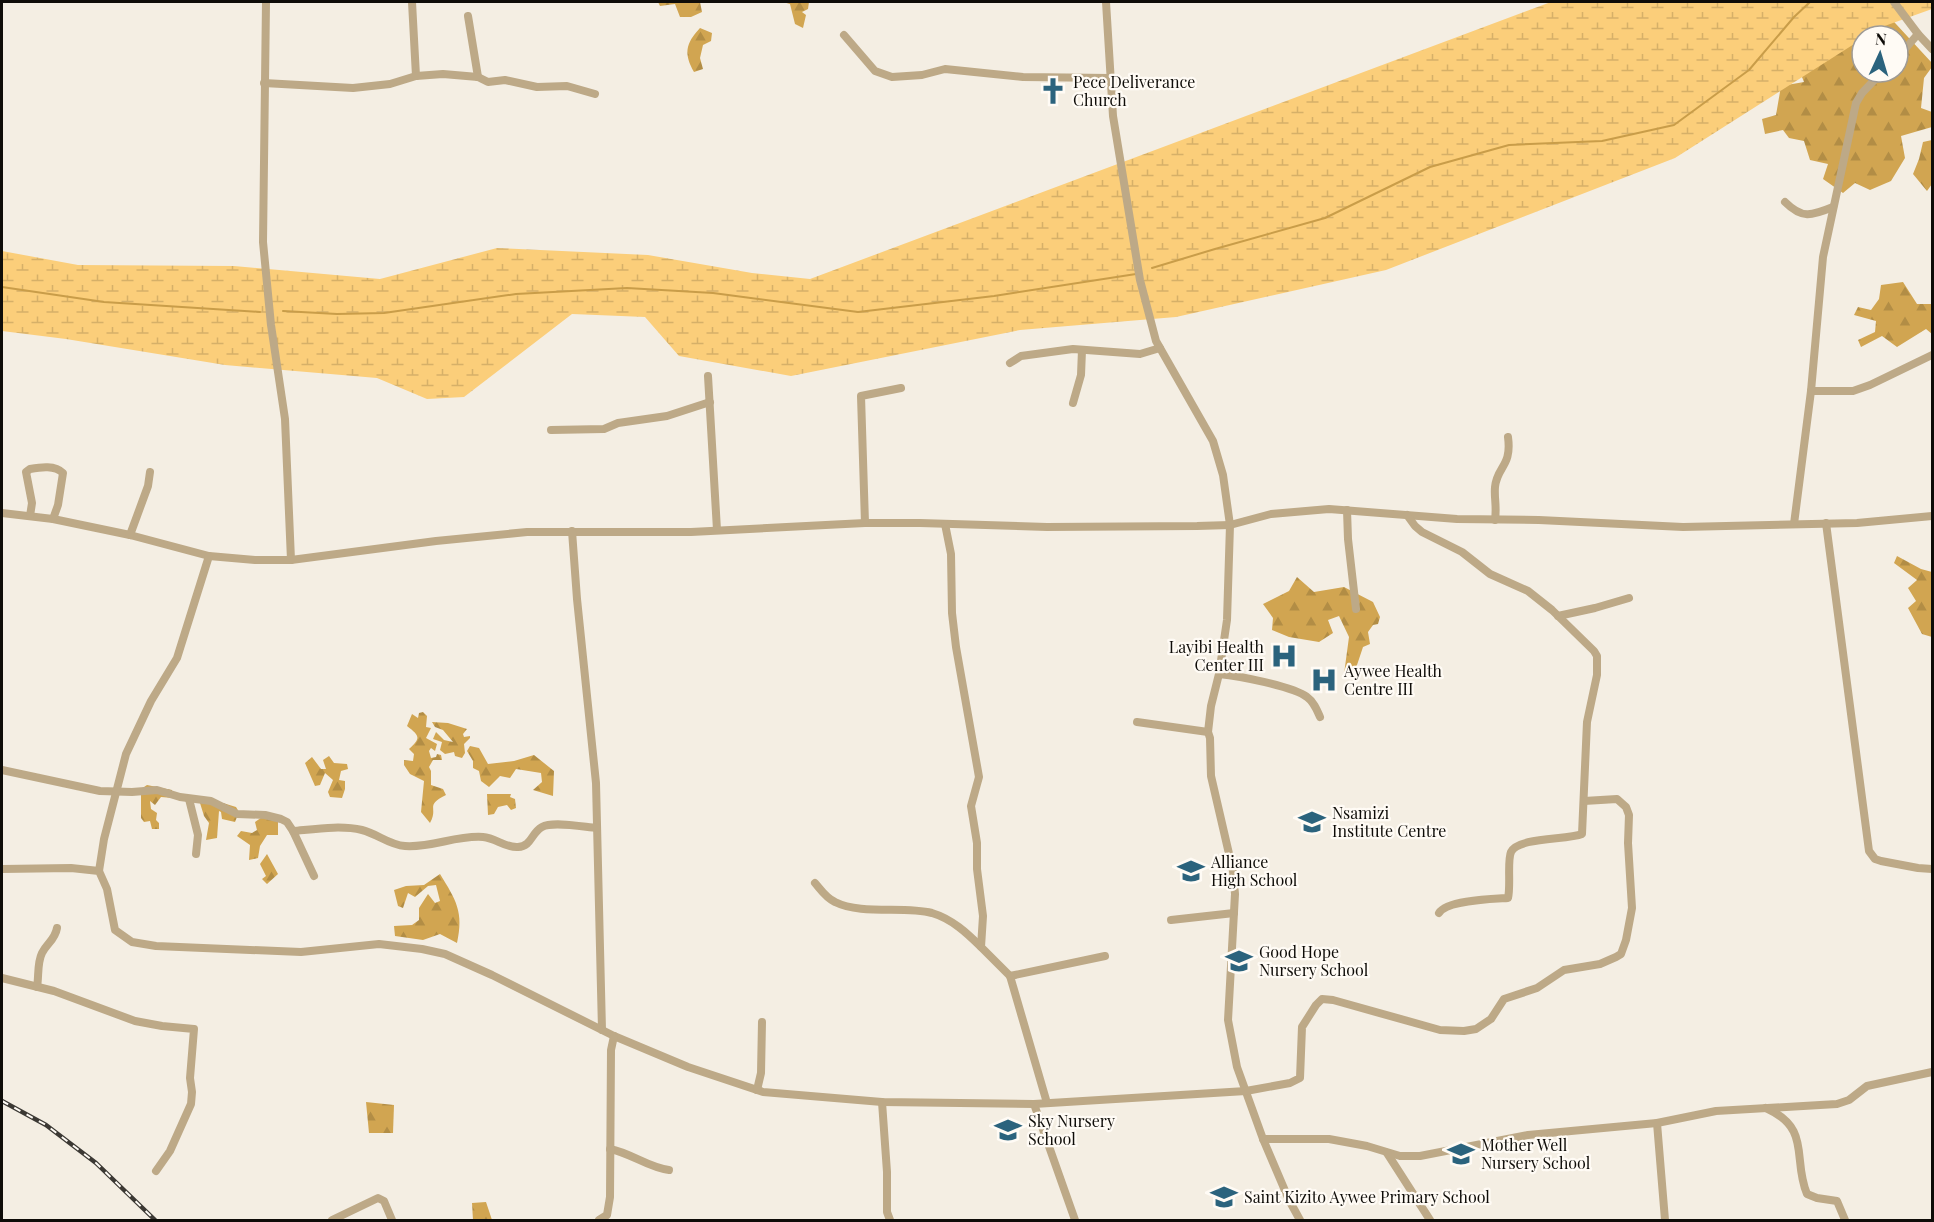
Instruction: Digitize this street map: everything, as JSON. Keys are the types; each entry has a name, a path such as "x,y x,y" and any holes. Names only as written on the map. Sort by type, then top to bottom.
{"street":[{"path":"266,2 264,242 271,325 285,419 291,560"},
{"path":"412,2 416,76"},
{"path":"1106,2 1115,130 1132,243 1144,297 1160,348 1216,449 1223,475 1230,525 1227,620 1208,732 1211,776 1233,871 1234,913 1228,1020 1237,1067 1263,1139 1300,1221"},
{"path":"1894,2 1932,49"},
{"path":"468,16 478,77"},
{"path":"1910,43 1918,34"},
{"path":"844,35 875,70 892,77 922,75 945,69 1023,77 1110,78"},
{"path":"264,83 353,87 390,84 416,76 443,74 478,77 488,82 505,80 537,87 567,86 596,94"},
{"path":"1794,524 1811,391 1822,265 1856,103 1871,84"},
{"path":"1785,202 1795,212 1801,214 1819,213 1833,207"},
{"path":"1010,363 1021,356 1073,349 1145,354 1160,348"},
{"path":"1072,403 1081,375 1082,350"},
{"path":"1811,391 1853,391 1932,355"},
{"path":"708,376 717,530"},
{"path":"865,523 861,396 901,388"},
{"path":"551,430 604,429 618,423 667,416 710,402"},
{"path":"1494,520 1497,504 1494,488 1509,455 1508,437"},
{"path":"30,516 32,503 26,472 30,469 51,468 63,473 58,505 52,519"},
{"path":"130,535 148,486 150,472"},
{"path":"2,513 52,519 130,535 209,556 291,560 527,532 691,532 865,523 1107,528 1230,525 1271,514 1320,510 1457,519 1683,527 1857,523 1932,516"},
{"path":"1347,510 1347,539 1356,609"},
{"path":"1407,515 1417,529 1462,552 1490,574 1522,588 1558,616 1597,656 1597,675 1587,722 1582,834 1526,843 1512,850 1508,898 1447,906 1439,913"},
{"path":"1826,523 1869,851 1875,859 1881,861 1932,869"},
{"path":"945,524 951,554 952,613 956,648 979,777 971,806 977,843 977,869 983,916 981,947"},
{"path":"572,531 596,783 602,1030"},
{"path":"209,556 177,658 151,701 130,745 115,792 99,871 107,890 115,930 132,942 204,949 301,952 366,944 394,945 445,954 614,1036 688,1067 757,1090 882,1102 1034,1104 1246,1091 1290,1083 1299,1079 1302,1027 1322,999 1333,1000 1440,1030 1476,1029 1491,1019 1504,999 1537,988 1567,969 1600,964 1621,954 1632,908 1628,843 1629,814 1626,807 1617,799 1584,801"},
{"path":"1558,616 1629,598"},
{"path":"1219,674 1242,676 1306,696 1315,706 1320,717"},
{"path":"1137,722 1208,732"},
{"path":"2,770 49,781 115,792 157,790 189,799 211,801 237,814 265,815 281,819 287,822 293,831 314,876"},
{"path":"189,799 198,835 196,854"},
{"path":"293,831 327,828 359,830 404,846 485,837 506,846 519,847 530,843 537,831 544,826 597,828"},
{"path":"2,869 71,868 99,871"},
{"path":"814,883 826,896 841,904 894,911 929,912 939,915 966,932 1010,976 1047,1103"},
{"path":"1171,920 1234,913"},
{"path":"37,987 39,959 53,940 57,928"},
{"path":"1010,976 1105,956"},
{"path":"2,978 74,998 135,1021 194,1029 190,1078 191,1104 170,1151 156,1171"},
{"path":"757,1090 761,1073 762,1022"},
{"path":"599,1221 605,1218 609,1208 611,1050 614,1036"},
{"path":"1263,1139 1329,1139 1367,1146 1388,1153 1420,1156 1539,1133 1657,1123 1716,1110 1837,1104 1850,1100 1867,1086 1932,1072"},
{"path":"882,1102 890,1221"},
{"path":"1034,1104 1075,1221"},
{"path":"1762,1107 1780,1117 1795,1132 1807,1194 1837,1201 1845,1221"},
{"path":"1657,1123 1665,1221"},
{"path":"610,1149 669,1170"},
{"path":"1388,1153 1430,1221"},
{"path":"332,1221 378,1198 384,1201 392,1221"}],"green space":[{"path":"658,2 700,2 702,12 691,17 680,17 675,4 660,6"},
{"path":"783,2 809,2 808,9 802,12 806,15 803,28 795,24 790,4"},
{"path":"1551,2 1932,2 1932,9 1890,24 1850,24 1850,47 1675,158 1386,270 1176,317 1020,330 791,376 679,356 645,317 572,314 464,397 427,399 377,378 225,365 2,331 2,251 78,265 234,266 380,279 497,248 648,255 752,273 810,279"},
{"path":"1884,11 1896,24 1864,24"},
{"path":"700,28 712,33 711,41 703,45 700,58 703,69 694,72 689,60 688,49 691,39"},
{"path":"1850,33 1850,84 1910,84 1910,39 1932,63 1932,67 1924,78 1921,108 1932,112 1932,127 1901,136 1905,158 1891,181 1870,190 1855,183 1843,193 1823,179 1828,164 1810,160 1804,141 1789,138 1783,130 1765,134 1762,119 1776,115 1781,86 1804,82 1798,67"},
{"path":"1932,140 1932,184 1927,191 1913,174 1923,142"},
{"path":"1903,282 1917,304 1932,304 1932,334 1926,329 1897,347 1882,336 1861,347 1858,340 1875,332 1876,321 1854,315 1858,307 1871,310 1879,299 1881,285"},
{"path":"1897,556 1921,569 1932,572 1932,637 1922,634 1908,608 1916,601 1908,588 1917,580 1894,563"},
{"path":"1297,577 1314,592 1344,587 1373,602 1380,617 1378,624 1373,625 1368,632 1370,644 1363,647 1357,665 1349,675 1344,674 1349,637 1339,616 1328,620 1333,633 1319,642 1289,637 1272,630 1273,618 1263,604 1289,591"},
{"path":"423,712 427,716 426,727 431,728 426,738 437,744 435,751 431,748 429,751 431,758 436,757 437,754 441,755 442,760 433,760 429,767 431,785 443,789 446,795 435,802 430,823 421,812 424,781 410,774 404,765 404,760 413,761 414,754 409,749 417,740 417,735 407,726 412,714 418,718 419,713"},
{"path":"432,722 448,723 467,729 463,734 464,737 470,736 470,738 464,744 465,753 462,758 455,756 454,752 445,754 440,750 442,742 433,739 436,732 444,740 453,742"},
{"path":"470,746 479,748 488,764 514,761 534,755 554,771 553,796 533,790 542,782 541,773 516,769 510,778 500,776 489,787 481,781 479,771 473,768 473,761 467,751"},
{"path":"329,756 334,763 347,764 348,769 341,771 339,780 345,781 342,798 330,797 328,792 333,780 325,773 320,785 315,786 305,763 312,757 321,769 326,769 323,760"},
{"path":"147,785 172,790 173,798 161,797 155,805 150,801 151,809 157,813 156,820 159,823 159,829 152,829 150,821 144,822 141,818 141,789"},
{"path":"487,794 511,794 510,797 515,799 516,808 511,810 507,805 498,807 494,814 488,815"},
{"path":"200,803 223,803 236,807 239,812 235,822 222,819 219,811 217,838 206,840 209,823"},
{"path":"265,815 278,820 278,835 267,835 260,846 258,858 249,860 250,845 237,836 241,831 252,833 257,830 255,822"},
{"path":"267,854 278,874 267,884 262,879 266,876 260,864"},
{"path":"440,874 459,914 457,943 440,934 423,940 395,936 394,926 412,925 419,920 419,908 428,894 435,903 440,901 436,885 428,886 415,897 408,893 403,908 398,906 394,890 406,886 424,885"},
{"path":"366,1102 394,1105 393,1133 369,1133"},
{"path":"486,1202 492,1220 473,1220 472,1203"}],"waterway":[{"path":"1152,268 1325,218 1430,167 1509,145 1602,141 1674,125 1749,70 1794,17 1810,2"},
{"path":"283,311 337,314 384,313 516,294 627,288 713,293 858,312 994,296 1136,274"},
{"path":"2,287 104,302 260,312"}],"railway":[{"path":"2,1101 46,1125 96,1163 155,1220"}],"place":[{"name":"Pece Deliverance Church","path":"1053,91"},
{"name":"Layibi Health Center III","path":"1284,656"},
{"name":"Aywee Health Centre III","path":"1324,680"},
{"name":"Nsamizi Institute Centre","path":"1312,822"},
{"name":"Alliance High School","path":"1191,871"},
{"name":"Good Hope Nursery School","path":"1239,961"},
{"name":"Sky Nursery School","path":"1008,1130"},
{"name":"Mother Well Nursery School","path":"1461,1154"},
{"name":"Saint Kizito Aywee Primary School","path":"1224,1197"}]}
